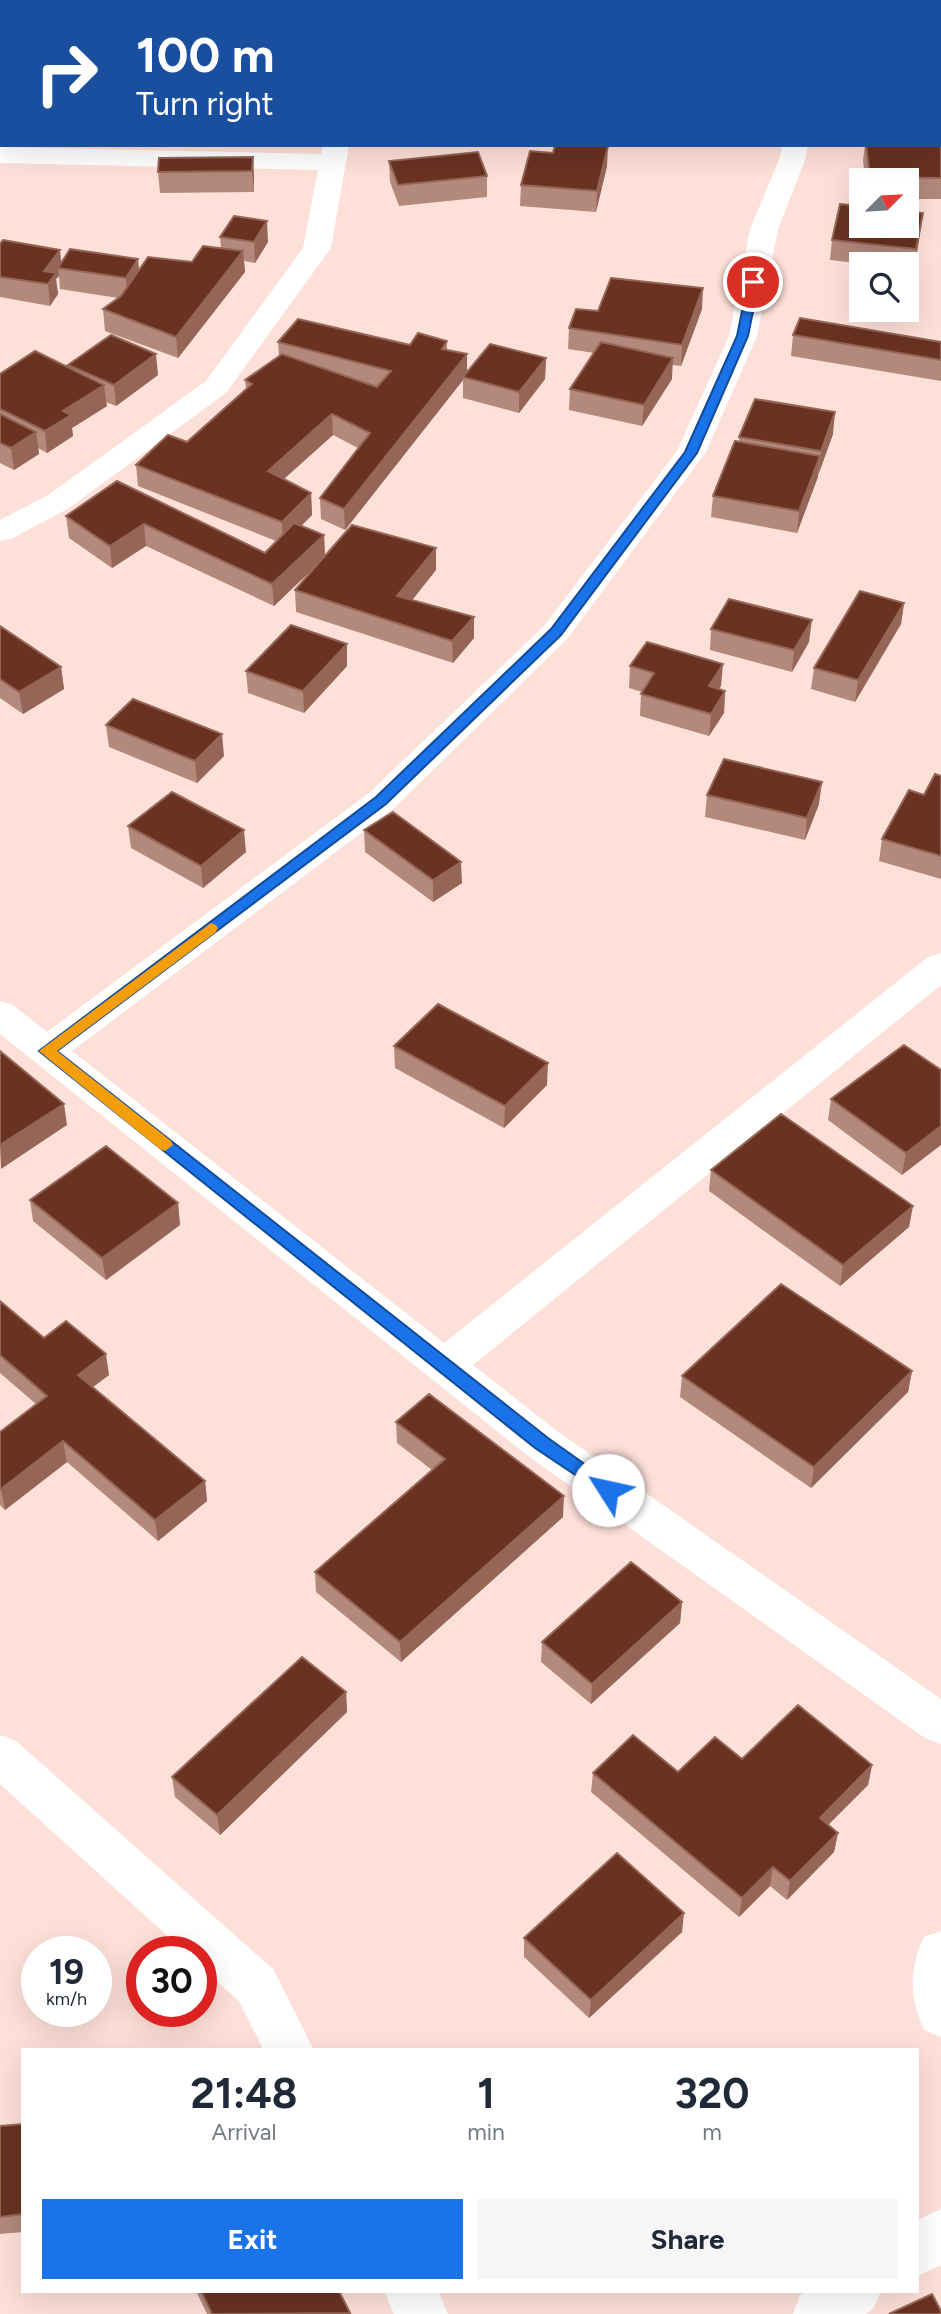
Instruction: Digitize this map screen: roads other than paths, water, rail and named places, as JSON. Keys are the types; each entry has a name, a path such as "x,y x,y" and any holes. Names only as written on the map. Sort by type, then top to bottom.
{"street":[{"path":"47,1051 381,801 556,632 691,453 743,336 764,229 792,160 795,147"},
{"path":"0,155 334,153 317,248 216,387 58,502 0,532"},
{"path":"444,1366 941,966"},
{"path":"0,1014 542,1443 941,1724"},
{"path":"0,1755 256,1985 288,2048"},
{"path":"941,1953 936,1968 941,2014"},
{"path":"919,2249 941,2235"},
{"path":"412,2293 422,2314"},
{"path":"819,2314 852,2293"}]}
